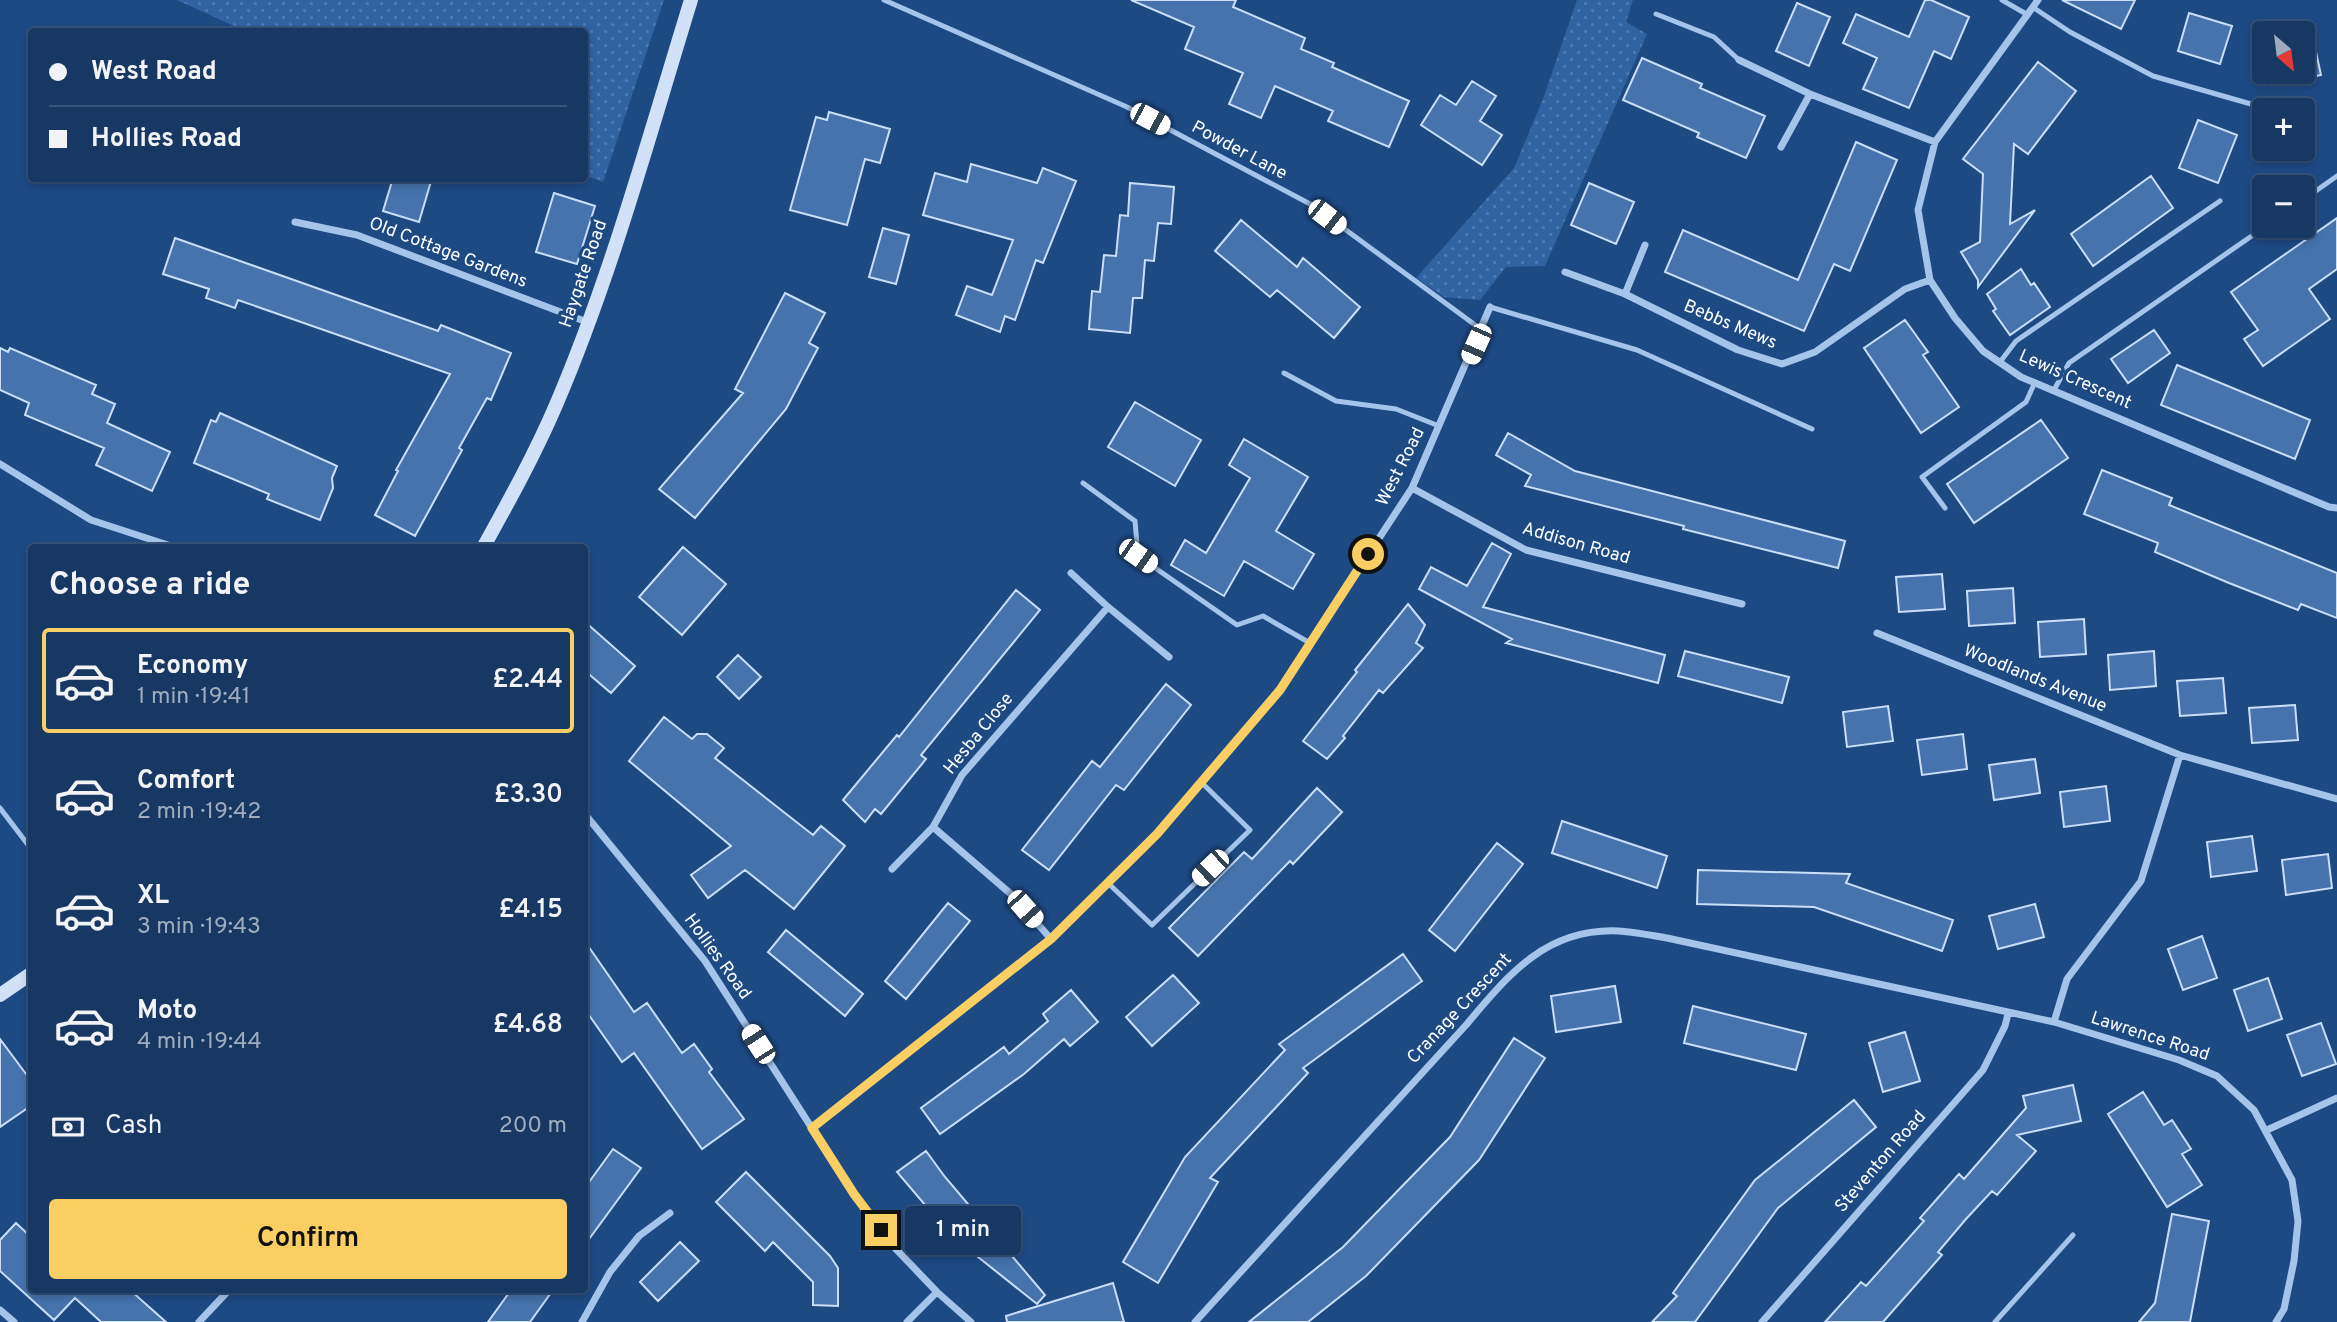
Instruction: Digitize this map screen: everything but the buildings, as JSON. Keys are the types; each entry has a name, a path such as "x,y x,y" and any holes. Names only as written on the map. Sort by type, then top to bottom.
{"street":[{"name":"Haygate Road","path":"485,544 524,472 555,406 587,322 630,202 691,0"},
{"name":"Lewis Crescent","path":"2036,4 1935,142 1918,210 1930,280 1955,318 1983,351 2021,377 2329,507 2337,508"},
{"path":"1739,60 1810,94 1935,142"},
{"path":"1781,148 1810,94"},
{"name":"Old Cottage Gardens","path":"295,222 357,235 587,322"},
{"path":"1625,294 1645,245"},
{"name":"Bebbs Mews","path":"1565,272 1625,294 1738,349 1782,364 1815,352 1905,289 1930,280"},
{"name":"West Road","path":"812,1128 1051,939 1157,834 1280,690 1412,488 1490,307"},
{"path":"0,464 91,520 165,544"},
{"name":"Addison Road","path":"1412,488 1526,550 1742,604"},
{"path":"1071,573 1169,657"},
{"name":"Hesba Close","path":"892,869 933,827 962,775 1108,607"},
{"name":"Woodlands Avenue","path":"1877,633 2180,755 2337,799"},
{"path":"2054,1023 2067,979 2141,881 2180,755"},
{"name":"Hollies Road","path":"588,818 705,961 854,1194 895,1248 937,1292 971,1322"},
{"path":"933,827 1012,895 1051,939"},
{"name":"Cranage Crescent","path":"1195,1322 1503,981 1540,950 1574,934 1617,931 1667,937 2008,1014"},
{"path":"0,995 28,976"},
{"name":"Lawrence Road","path":"2008,1014 2054,1023 2179,1060 2217,1076 2254,1110 2292,1180 2298,1221 2294,1262 2284,1309 2276,1322"},
{"name":"Steventon Road","path":"1762,1322 1983,1070 2005,1026 2008,1014"},
{"path":"2267,1130 2337,1098"},
{"path":"582,1322 610,1272 639,1236 670,1213"},
{"path":"906,1322 937,1292"},
{"path":"199,1322 226,1293"},
{"path":"0,1310 14,1322"}],"lane":[{"name":"Powder Lane","path":"884,0 1127,107 1312,205 1482,330"},
{"path":"2002,0 2028,15"},
{"path":"2036,4 2070,32 2153,76 2251,104"},
{"path":"1656,14 1714,37 1739,60"},
{"path":"2315,192 2337,176"},
{"path":"2000,362 2016,341 2220,201"},
{"path":"2054,390 2069,363 2252,236"},
{"path":"1490,307 1637,350 1812,429"},
{"path":"1284,373 1336,401 1396,409 1439,426"},
{"path":"1945,508 1922,477 2026,402 2035,382"},
{"path":"1083,482 1135,521 1138,556 1237,625 1263,616 1311,643"},
{"path":"1108,883 1152,925 1250,830 1201,782"},
{"path":"0,808 28,845"},
{"path":"1995,1322 2073,1235"}],"shaded area":[{"path":"177,0 664,0 603,182 588,176 588,28 238,28"},
{"path":"1577,0 1633,0 1626,22 1647,34 1545,266 1506,267 1480,300 1444,297 1416,278 1514,168 1543,99"}],"route":[{"path":"881,1230 854,1194 812,1128 1051,939 1157,834 1280,690 1368,554"}]}
